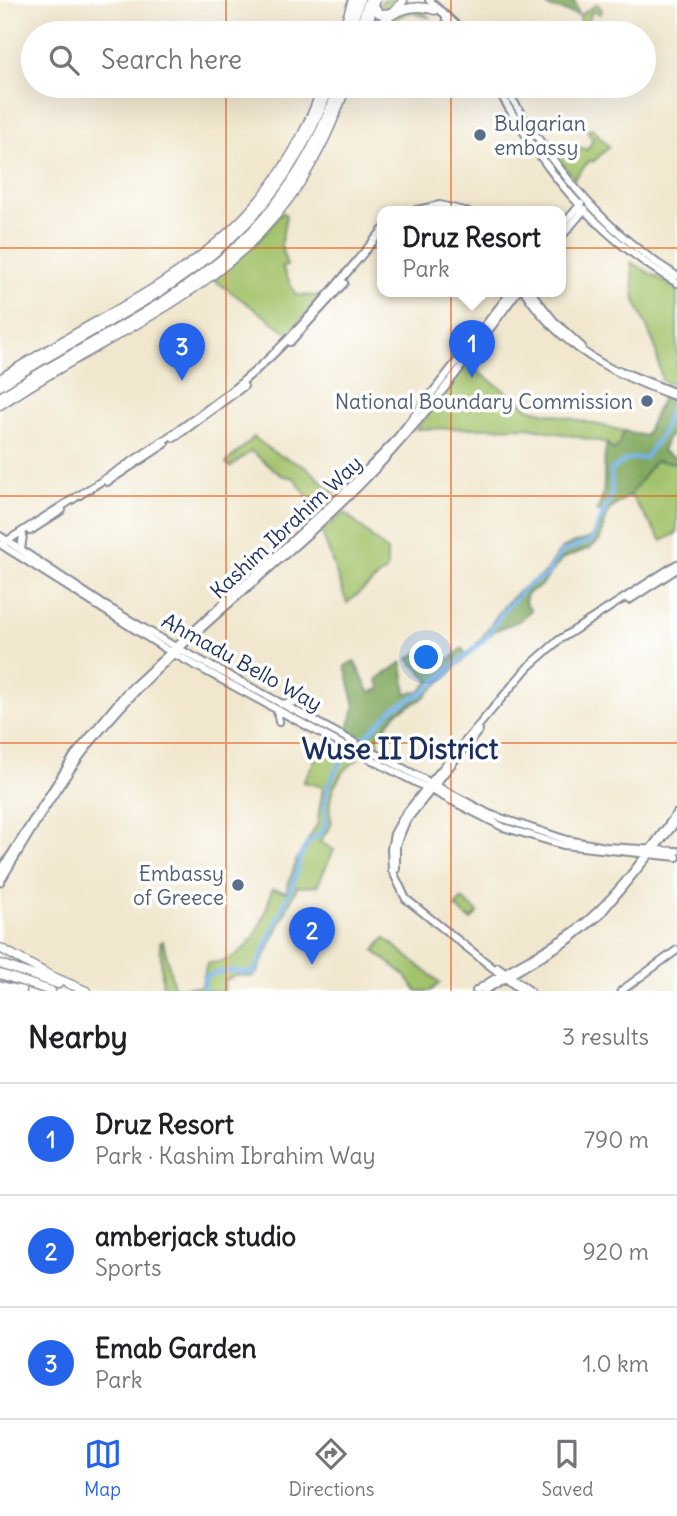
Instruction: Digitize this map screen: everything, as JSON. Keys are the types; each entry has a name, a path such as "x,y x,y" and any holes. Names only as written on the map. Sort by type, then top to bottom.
{"highway":[{"path":"346,21 353,0"},
{"path":"353,21 360,0"},
{"path":"373,2 379,13 387,15 399,7 402,0"},
{"path":"364,21 373,2"},
{"path":"369,21 373,2"},
{"path":"383,21 412,6 432,4"},
{"path":"2,381 192,264 246,217 288,160 322,98"},
{"path":"2,381 163,292 224,247 260,210 297,158 323,98"},
{"path":"0,397 149,312 213,269 268,215 312,149 334,98"},
{"path":"0,405 177,302 237,257 291,196 329,132 342,98"},
{"path":"312,149 329,132"},
{"path":"142,297 163,292"},
{"path":"15,395 34,376"},
{"path":"0,948 51,976 87,991"},
{"path":"0,964 28,976 87,991"},
{"path":"0,974 51,991"},
{"path":"0,986 22,991"}],"main road":[{"path":"423,0 432,4 451,21"},
{"path":"432,4 447,21"},
{"path":"503,98 546,167 642,260 677,283"},
{"path":"513,98 553,164 584,205 645,255 677,276"},
{"path":"566,222 584,205"},
{"path":"566,230 584,205"},
{"path":"323,304 377,237"},
{"path":"4,543 23,535 197,423 246,385 323,304 377,242"},
{"name":"Kashim Ibrahim Way","path":"0,872 80,748 134,685 331,513 384,459 417,422 512,297"},
{"name":"Kashim Ibrahim Way","path":"185,640 284,550 393,443 512,297"},
{"path":"532,297 567,334 593,355 622,372 673,394"},
{"path":"4,543 178,431 246,379 293,336"},
{"path":"384,459 387,470"},
{"path":"19,552 23,535"},
{"name":"Ahmadu Bello Way","path":"4,543 163,643 171,652 185,655 380,761 530,837 625,853 677,851"},
{"path":"522,991 508,972 494,966 413,906 401,892 394,876 391,849 394,834 430,786 538,663 586,625 677,566"},
{"path":"185,640 185,655 171,652 163,643 185,640"},
{"path":"298,703 301,718 281,722 278,706 298,703"},
{"name":"Ahmadu Bello Way","path":"430,786 498,818 546,835 677,857"},
{"path":"508,972 569,940 599,916 677,813"},
{"path":"476,991 579,928 610,898 677,821"},
{"path":"29,830 32,846 17,848 15,833 29,830"},
{"path":"666,836 668,846 677,851"},
{"name":"Kashim Ibrahim Way","path":"0,882 17,848"},
{"path":"625,853 634,858 635,868"},
{"path":"621,991 677,953"},
{"path":"628,991 677,953"},
{"path":"484,991 493,982 494,966"},
{"path":"508,972 515,982 530,991"},
{"path":"493,982 515,982"}],"green space":[{"path":"382,0 405,0 431,18 409,12 395,21 375,21"},
{"path":"549,0 574,0 579,15 548,7"},
{"path":"597,4 602,10 600,14 592,11 588,21 581,21 580,15"},
{"path":"592,128 609,147 593,162 590,160 574,179 552,150 563,143 560,147 573,159 579,154 579,147 587,150 593,140 587,131"},
{"path":"282,212 286,215 281,245 287,266 282,267 296,295 323,296 288,333 213,279 255,245"},
{"path":"631,262 677,289 677,387 662,381 655,346 635,300"},
{"path":"471,356 475,358 477,371 531,409 624,431 619,445 613,451 607,443 528,427 416,429"},
{"path":"663,396 677,403 671,437 668,437 662,451 677,459 677,463 655,461 630,495 608,511 600,540 590,548 562,559 541,586 527,593 525,603 531,610 519,621 494,631 422,699 397,712 378,737 379,750 347,732 355,706 345,666 354,661 370,693 381,688 377,680 402,662 406,693 420,692 430,681 408,659 426,648 429,655 451,659 462,648 466,654 510,600 545,573 559,552 568,545 586,540 596,533 603,513 596,511 603,495 607,443 613,451 619,445 624,431 645,436"},
{"path":"254,437 273,452 306,467 336,494 308,521 301,511 311,502 294,478 281,475 251,451 230,467 226,463"},
{"path":"655,461 677,463 677,533 662,541 630,495"},
{"path":"345,513 387,551 387,570 347,603 321,530"},
{"path":"325,741 358,759 338,779 331,795 332,823 320,842 334,850 317,886 297,887 257,973 251,977 238,975 225,980 224,991 163,991 160,943 163,941 174,987 201,987 207,963 234,956 252,939 264,915 272,889 286,892 296,861 317,825 323,787 303,782"},
{"path":"462,899 478,912 471,920 455,907"},
{"path":"385,938 440,983 430,991 417,991 405,975 374,951"}],"waterway":[{"path":"203,991 205,977 211,974 229,971 254,973 293,884 301,855 308,843 321,833 326,823 324,807 328,786 340,762 394,708 424,692 484,640 503,612 528,585 546,576 562,552 591,541 612,495 611,470 628,459 645,458 663,432 677,389"}],"place":[{"name":"Bulgarian embassy","path":"480,135"},
{"name":"Druz Resort","path":"472,378"},
{"name":"Emab Garden","path":"182,381"},
{"name":"National Boundary Commission","path":"647,401"},
{"name":"Embassy of Greece","path":"238,885"},
{"name":"amberjack studio","path":"312,965"}],"district":[{"name":"Wuse II District","path":"400,749"}]}
